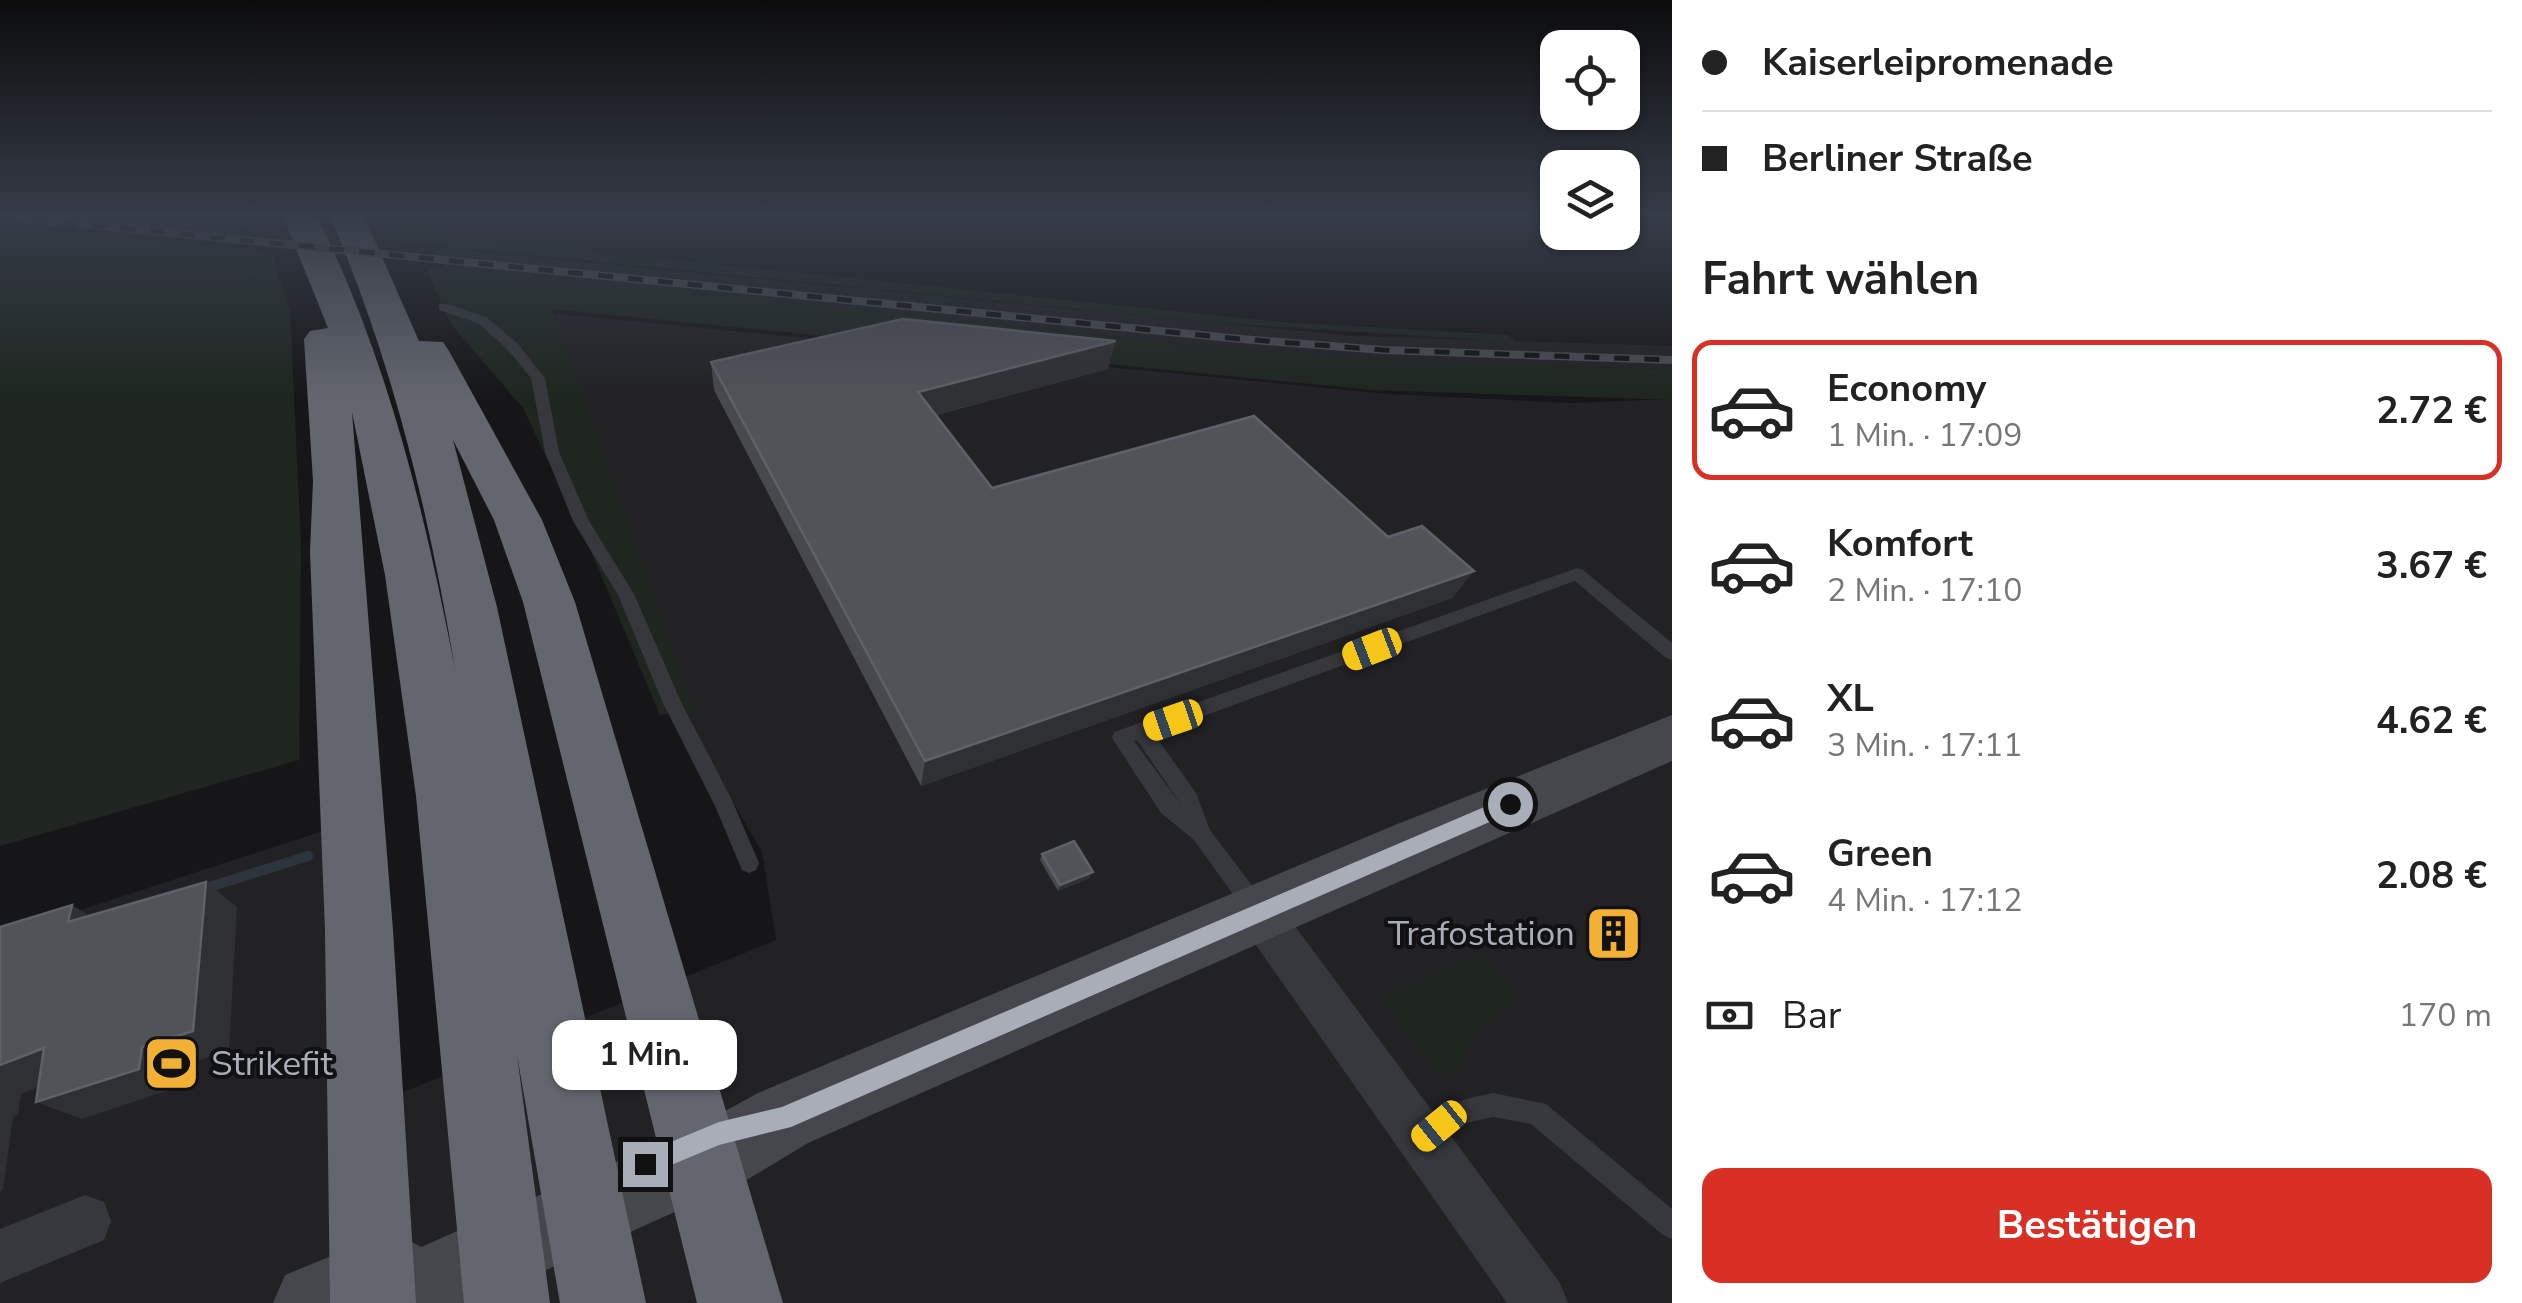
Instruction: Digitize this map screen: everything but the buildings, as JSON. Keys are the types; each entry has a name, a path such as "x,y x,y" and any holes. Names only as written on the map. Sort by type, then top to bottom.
{"highway":[{"path":"344,277 323,325 336,481 335,552 359,930 372,1303"},
{"path":"350,277 433,698 487,865 603,1303"},
{"path":"360,277 415,324 518,520 554,620 740,1303"},
{"path":"487,865 507,1303"}],"main road":[{"path":"383,1303 724,1152 783,1118 1672,737"},
{"path":"313,1303 719,1134 783,1118"}],"street":[{"path":"1259,913 1540,1303"},
{"path":"0,1256 85,1221"}],"lane":[{"path":"443,307 482,320 513,347 538,378 552,452 581,521 626,594 668,685 672,703 724,804 749,863"},
{"path":"1259,913 1201,834 1168,806 1121,738 1577,574 1672,652"},
{"path":"1141,731 1190,799 1201,834"},
{"path":"1422,1140 1456,1112 1493,1105 1536,1113 1672,1226"}],"shaded area":[{"path":"0,277 280,277 290,310 301,545 299,760 0,846"},
{"path":"430,277 548,277 1230,349 1467,364 1672,369 1672,400 1371,390 552,309 694,712 660,715 590,549 523,408 450,323"},
{"path":"548,277 735,277 1354,336 1672,346 1672,369 1467,364 1230,349"},
{"path":"751,277 839,277 1282,322 1508,335 1517,342 1217,323"},
{"path":"557,314 1388,394 1571,403 1672,399 1672,1303 0,1303 0,936 323,831 332,1121 776,940 762,852 682,714 540,340"},
{"path":"1480,954 1517,996 1473,1034 1461,1066 1442,1077 1381,999"}],"waterway":[{"path":"203,889 308,856"}],"railway":[{"path":"614,277 1241,339 1383,350 1672,360"}],"place":[{"name":"Trafostation","path":"1614,933"},
{"name":"Strikefit","path":"172,1063"}],"route":[{"path":"645,1164 719,1134 783,1118 1510,804"}]}
